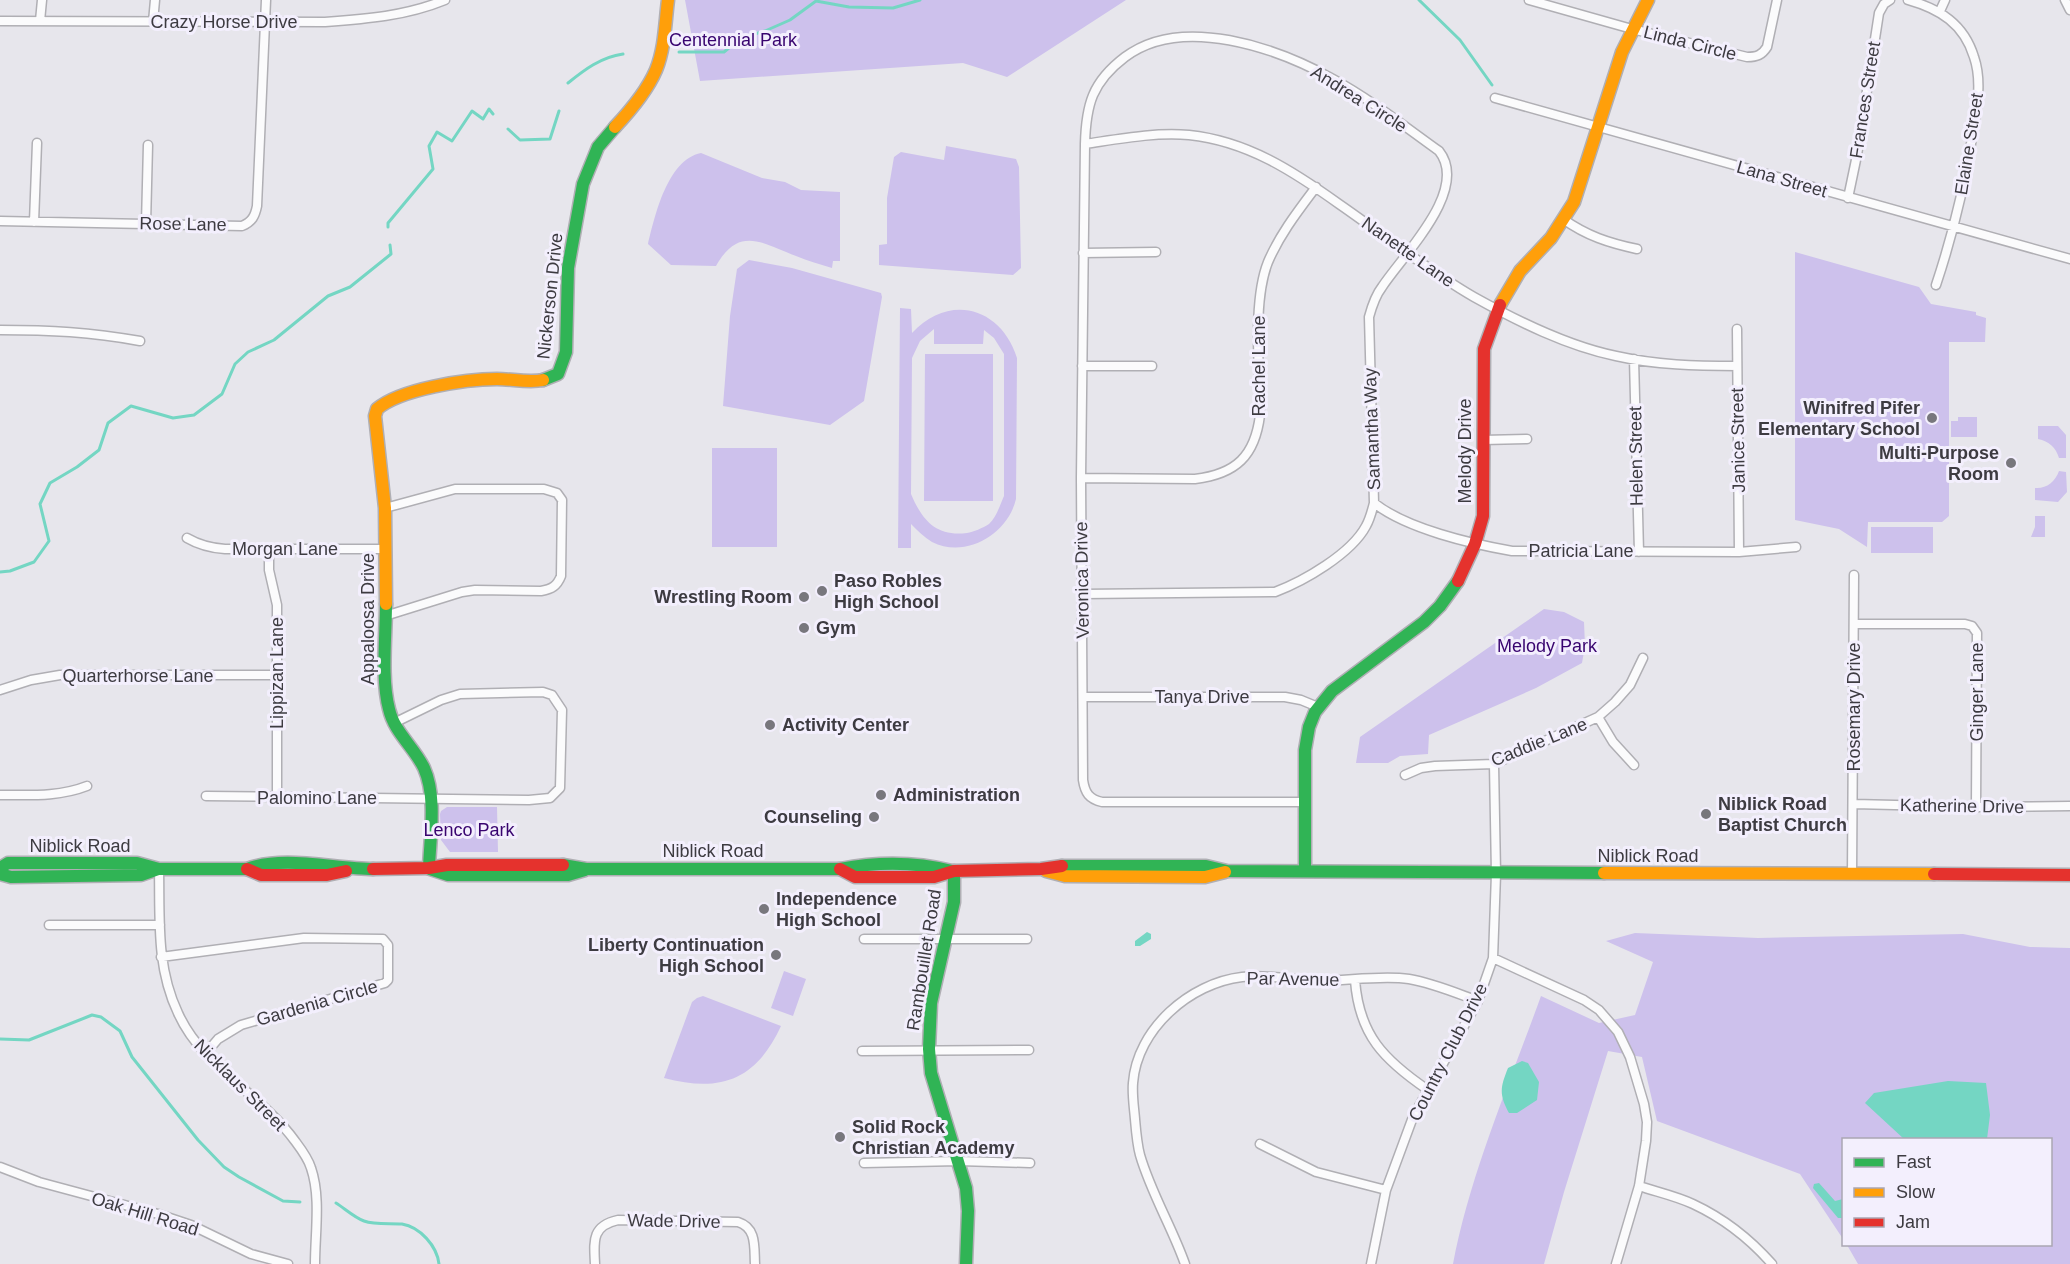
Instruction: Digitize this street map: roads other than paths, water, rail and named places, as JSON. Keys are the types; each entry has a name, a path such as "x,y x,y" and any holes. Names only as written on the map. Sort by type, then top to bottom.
{"street":[{"path":"40,21 42,0"},
{"path":"153,22 155,0"},
{"name":"Rose Lane","path":"0,221 242,225 250,223 255,215 266,0"},
{"name":"Crazy Horse Drive","path":"0,21 325,22 376,19 445,0"},
{"name":"Nickerson Drive","path":"423,390 464,381 495,379 541,381 558,374 566,352 568,268 583,184 598,147 635,105 656,70 663,43 668,0"},
{"path":"1529,0 1632,29"},
{"name":"Melody Drive","path":"1305,871 1306,750 1311,721 1318,707 1331,691 1430,618 1452,593 1466,569 1477,543 1483,516 1484,349 1497,309 1520,272 1551,238 1574,202 1622,52 1648,0"},
{"name":"Linda Circle","path":"1632,29 1738,56 1756,57 1767,47 1777,0"},
{"name":"Elaine Street","path":"1908,0 1940,11 1960,30 1974,56 1977,71 1977,107 1965,177 1954,227 1936,285"},
{"path":"1940,11 1945,0"},
{"path":"2065,0 2070,10"},
{"name":"Frances Street","path":"1848,198 1879,13 1887,2"},
{"name":"Andrea Circle","path":"1085,144 1088,108 1098,86 1116,63 1144,45 1162,39 1192,36 1231,41 1263,49 1296,61 1359,94 1439,151 1446,159 1448,178 1440,203 1408,252"},
{"name":"Lana Street","path":"1495,98 2070,259"},
{"name":"Nanette Lane","path":"1085,144 1165,135 1207,138 1256,152 1298,175 1473,296 1568,342 1613,356 1667,364 1737,366"},
{"path":"34,222 37,143"},
{"name":"Veronica Drive","path":"1085,144 1081,478 1084,789 1094,800 1102,802 1305,802"},
{"path":"146,224 147,145"},
{"name":"Rachel Lane","path":"1081,478 1195,479 1214,477 1230,470 1253,447 1260,415 1259,306 1267,264 1278,242 1316,187"},
{"path":"1563,219 1598,239 1637,249"},
{"path":"1083,253 1156,252"},
{"name":"Samantha Way","path":"1083,594 1275,592 1293,585 1341,554 1366,526 1374,503 1369,317 1372,305 1382,286 1408,252"},
{"name":"Janice Street","path":"1737,329 1739,552"},
{"path":"0,330 64,330 140,341"},
{"name":"Helen Street","path":"1634,359 1639,552"},
{"path":"1082,366 1152,366"},
{"name":"Appaloosa Drive","path":"423,390 385,402 377,409 375,416 385,508 388,708 394,723 421,761 428,778 429,868"},
{"path":"1483,440 1527,439"},
{"path":"385,508 455,489 544,489 557,493 562,500 561,576 558,584 551,589 462,592 385,616"},
{"name":"Patricia Lane","path":"1374,503 1382,509 1434,531 1512,551 1739,552 1796,547"},
{"name":"Morgan Lane","path":"187,538 210,548 385,549"},
{"name":"Lippizan Lane","path":"269,549 270,570 277,605 277,797"},
{"name":"Rosemary Drive","path":"1852,875 1854,575"},
{"name":"Ginger Lane","path":"1854,624 1965,624 1972,626 1977,633 1976,807"},
{"name":"Caddie Lane","path":"1405,775 1421,768 1435,766 1494,764 1598,717 1630,685 1643,658"},
{"name":"Quarterhorse Lane","path":"0,690 31,680 60,675 277,675"},
{"name":"Palomino Lane","path":"206,796 529,800 550,798 560,788 562,710 552,695 543,692 460,694 441,700 394,723"},
{"name":"Tanya Drive","path":"1084,697 1285,697 1318,707"},
{"path":"1598,717 1613,742 1634,765"},
{"name":"Country Club Drive","path":"1371,1264 1386,1190 1413,1117 1478,1001 1493,958 1496,874 1494,764"},
{"path":"0,795 51,795 72,792 87,786"},
{"name":"Katherine Drive","path":"1854,804 1976,807 2070,806"},
{"name":"Niblick Road","path":"0,867 8,863 137,863 159,869 247,869 260,864 328,864 353,869 429,868 448,875 568,875 586,869 840,869 855,865 938,866 954,871 1041,869 1064,866 1206,866 1227,871 1496,874 2070,875"},
{"name":"Niblick Road","path":"0,874 11,877 141,876 159,869"},
{"name":"Nicklaus Street","path":"159,869 161,957 166,984 177,1013 192,1038 284,1126 307,1158 316,1191 315,1264"},
{"name":"Rambouillet Road","path":"954,871 954,902 931,1004 929,1049 931,1073 966,1188 968,1211 966,1264"},
{"path":"48,925 160,925"},
{"name":"Gardenia Circle","path":"161,957 304,938 383,939 388,945 388,980 384,984 241,1025 218,1039 206,1053"},
{"path":"864,939 1027,939"},
{"path":"1493,958 1584,1000 1599,1010 1618,1032 1627,1049 1638,1080 1647,1122 1639,1186 1616,1264"},
{"name":"Par Avenue","path":"1185,1264 1146,1173 1138,1144 1133,1082 1138,1062 1153,1032 1163,1018 1180,1002 1201,988 1222,980 1243,977 1319,981 1407,979 1433,985 1478,1001"},
{"path":"1355,980 1359,1012 1378,1050 1428,1090"},
{"path":"862,1051 1029,1050"},
{"path":"1260,1144 1316,1172 1386,1190"},
{"path":"864,1163 959,1161 1030,1163"},
{"name":"Oak Hill Road","path":"0,1167 39,1182 191,1225 251,1254 288,1264"},
{"path":"1639,1186 1691,1203 1714,1215 1733,1227 1772,1264"},
{"name":"Wade Drive","path":"595,1264 594,1240 598,1230 618,1220 738,1222 744,1224 752,1233 755,1264"}],"waterway":[{"path":"679,52 724,52 741,38 790,20 816,1 849,7 893,8 920,0"},
{"path":"1419,0 1460,40 1492,85"},
{"path":"568,83 600,61 623,54"},
{"path":"388,227 388,223 433,169 429,146 437,132 452,141 472,111 483,119 489,109 493,114"},
{"path":"508,129 520,140 550,139 559,111"},
{"path":"0,572 10,571 34,562 49,541 40,504 50,483 77,467 99,450 108,423 131,406 173,418 194,415 222,394 235,364 248,352 274,340 328,296 350,287 391,254 390,245"},
{"path":"0,1039 29,1040 92,1015 101,1017 120,1031 132,1057 198,1140 224,1167 283,1201 300,1202"},
{"path":"336,1203 364,1221 402,1224 415,1229 431,1244 439,1264"}],"place":[{"name":"Winifred Pifer Elementary School","path":"1932,418"},
{"name":"Multi-Purpose Room","path":"2011,463"},
{"name":"Paso Robles High School","path":"822,591"},
{"name":"Wrestling Room","path":"804,597"},
{"name":"Gym","path":"804,628"},
{"name":"Activity Center","path":"770,725"},
{"name":"Administration","path":"881,795"},
{"name":"Niblick Road Baptist Church","path":"1706,814"},
{"name":"Counseling","path":"874,817"},
{"name":"Independence High School","path":"764,909"},
{"name":"Liberty Continuation High School","path":"776,955"},
{"name":"Solid Rock Christian Academy","path":"840,1137"}],"park label":[{"name":"Centennial Park","path":"733,40"},
{"name":"Melody Park","path":"1547,646"},
{"name":"Lenco Park","path":"469,830"}]}
